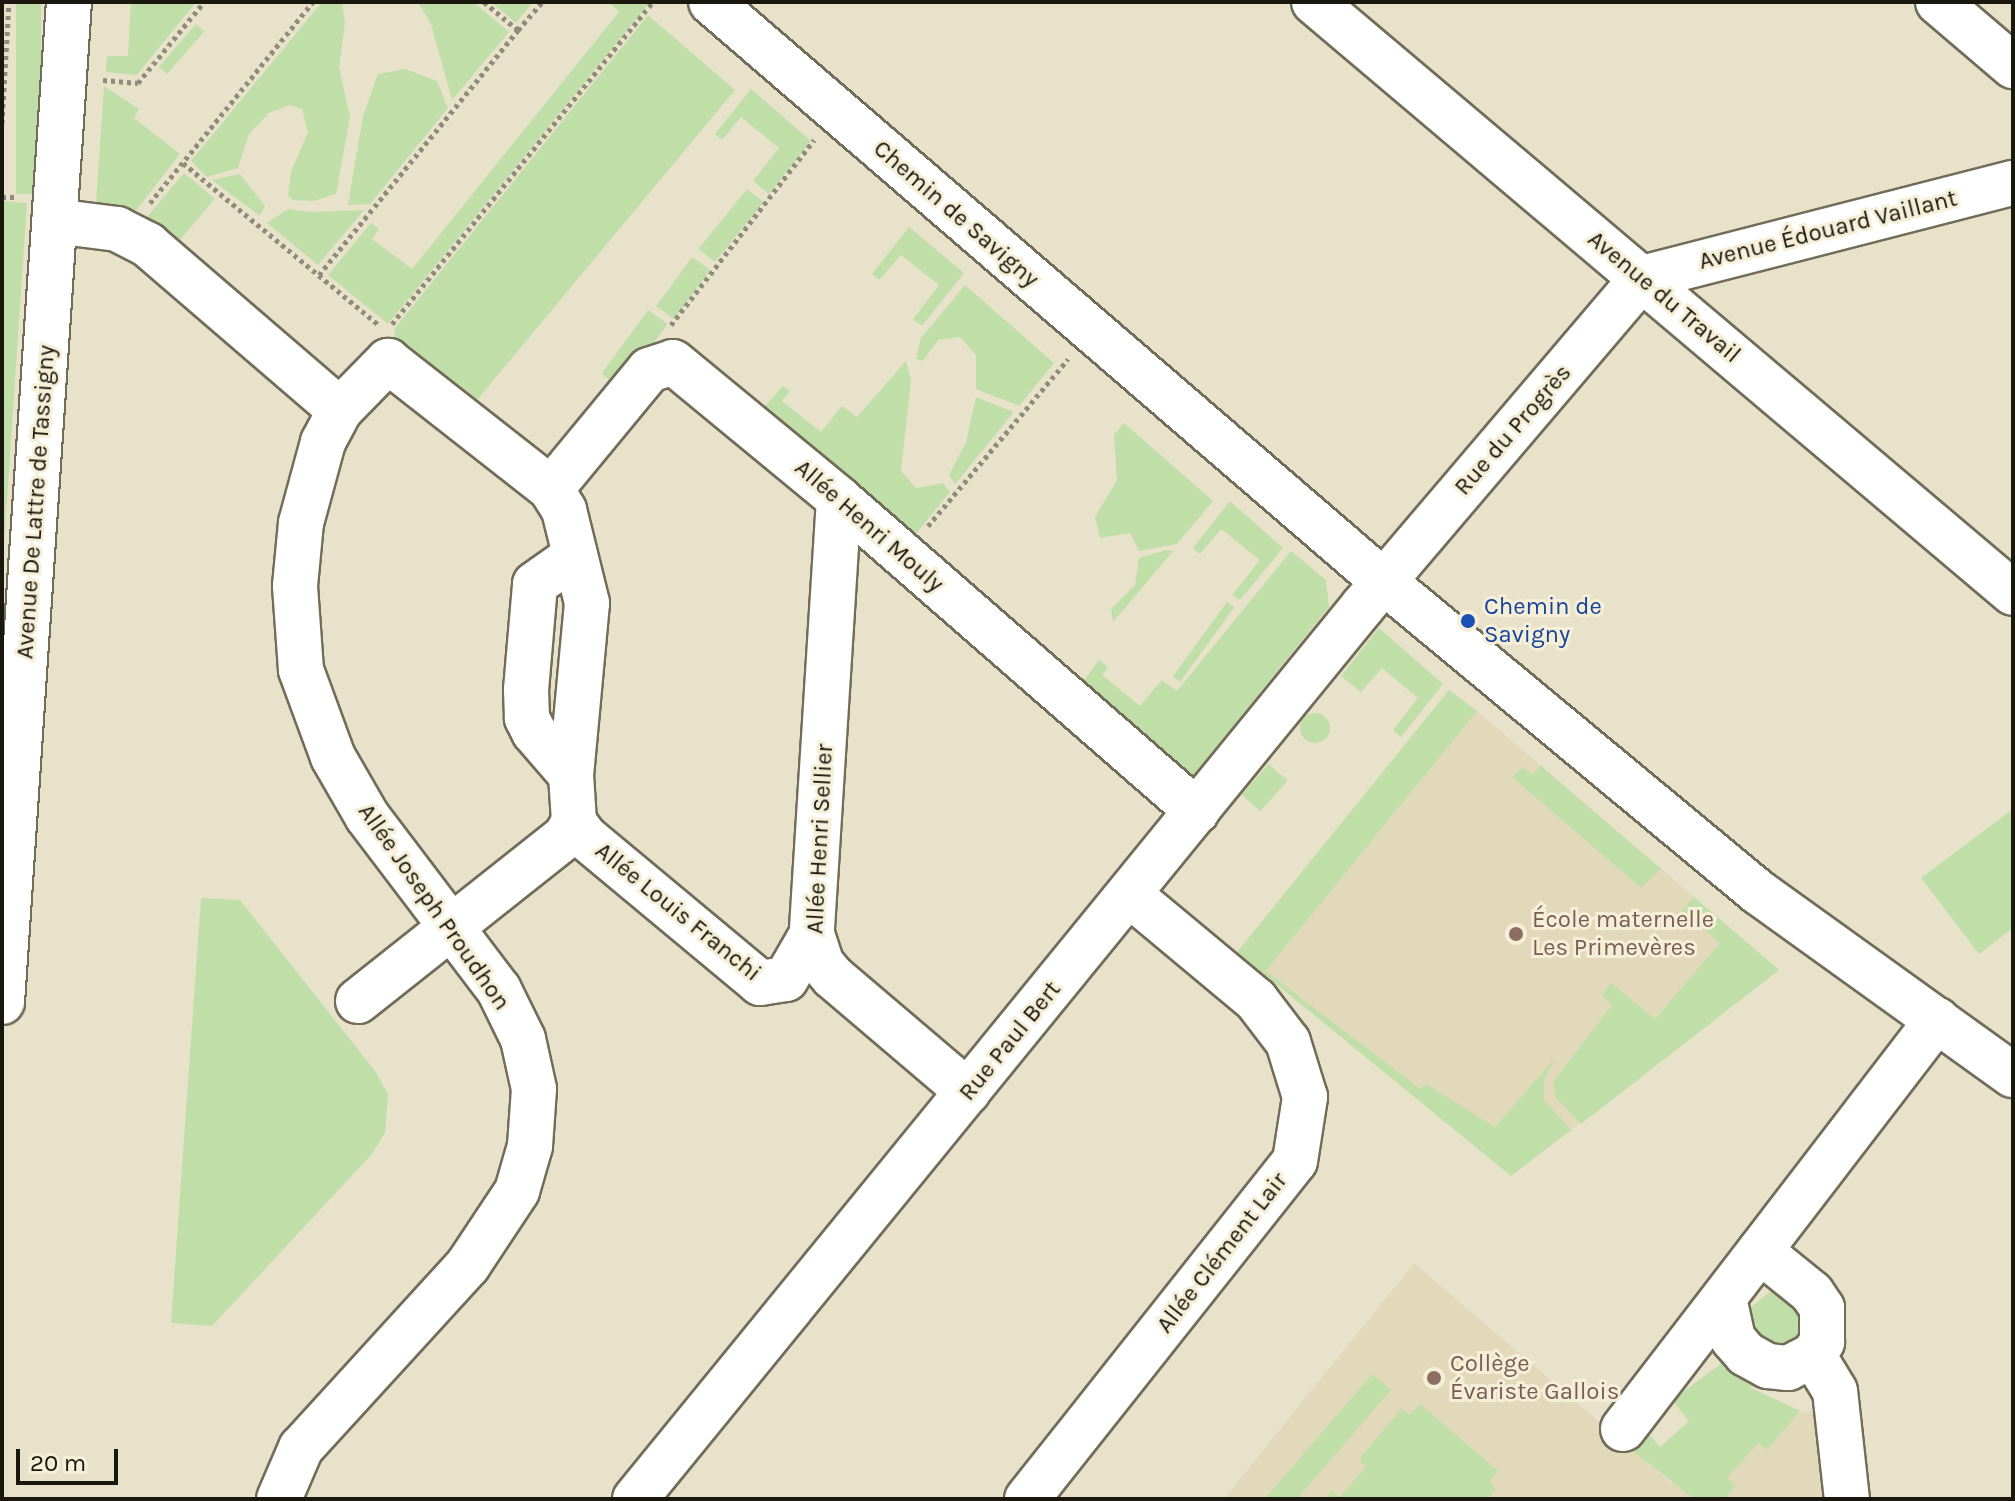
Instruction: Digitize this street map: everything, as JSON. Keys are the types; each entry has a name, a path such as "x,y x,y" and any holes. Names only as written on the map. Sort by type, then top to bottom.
{"street":[{"name":"Avenue De Lattre de Tassigny","path":"2,1002 69,2"},
{"name":"Chemin de Savigny","path":"711,2 764,23 837,111 1383,581 1758,892 1937,1020 2007,1064"},
{"name":"Avenue du Travail","path":"1314,2 2013,593"},
{"path":"1938,2 2013,66"},
{"name":"Avenue Édouard Vaillant","path":"1642,278 2013,183"},
{"path":"54,221 117,229 148,245 340,410"},
{"name":"Rue du Progrès","path":"1383,581 1642,278"},
{"name":"Allée Joseph Proudhon","path":"279,1499 301,1448 468,1265 517,1191 530,1146 534,1089 523,1039 499,990 367,816 333,757 301,670 295,600 301,523 323,442 340,410 388,361"},
{"name":"Allée Louis Franchi","path":"388,361 551,489 575,537 575,556 535,584 526,690 527,718 534,732 571,775 574,822 585,837 760,983 786,979 812,934"},
{"path":"551,489 660,363"},
{"name":"Allée Henri Mouly","path":"660,363 682,368 839,499 1197,811"},
{"name":"Allée Henri Sellier","path":"839,499 812,934 822,964 833,977 968,1092"},
{"path":"832,613 861,571 880,555 901,553"},
{"name":"Rue Paul Bert","path":"635,1499 1383,581"},
{"path":"358,1001 450,925 565,837 574,822"},
{"name":"Allée Clément Lair","path":"1027,1499 1295,1161 1305,1097 1288,1042 1256,1000 1129,894"},
{"path":"1623,1429 1937,1020"},
{"path":"1724,1298 1733,1339 1746,1354 1768,1366 1788,1368 1813,1355 1825,1327 1822,1308 1812,1293 1760,1251"},
{"path":"1813,1355 1835,1391 1847,1499"}],"path":[{"path":"2,123 9,2"},
{"path":"95,79 138,83 204,2"},
{"path":"146,208 313,2"},
{"path":"484,2 518,30"},
{"path":"319,275 542,2"},
{"path":"183,163 386,331 653,2"},
{"path":"660,363 662,336 837,111"},
{"path":"901,553 1091,331"}],"shaded area":[{"name":"École maternelle Les Primevères","path":"1477,711 1779,970 1511,1176 1266,971"},
{"name":"Collège Évariste Gallois","path":"1414,1263 1671,1483 1751,1388 1803,1412 1856,1406 1866,1499 1224,1499"}],"green space":[{"path":"16,2 41,2 41,194 16,194"},
{"path":"131,2 196,2 137,75 106,72 107,56 128,56"},
{"path":"322,2 342,2 345,23 339,67 350,117 336,194 313,201 293,200 288,195 291,172 308,132 302,109 290,105 269,113 249,134 238,168 207,177 191,161"},
{"path":"418,2 473,2 509,32 452,100 431,24"},
{"path":"491,2 533,2 516,23"},
{"path":"609,2 649,3 388,324 328,275 371,223 379,229 372,239 412,269 619,12"},
{"path":"648,15 735,90 472,406 394,338 395,328"},
{"path":"196,24 204,31 167,74 159,67"},
{"path":"405,69 437,81 448,108 370,204 348,205 363,116 378,74"},
{"path":"104,86 139,109 134,118 180,154 134,213 96,204"},
{"path":"751,89 811,141 769,194 753,181 779,148 741,117 722,140 715,134"},
{"path":"184,173 215,199 174,247 144,221"},
{"path":"240,174 265,206 260,216 212,180"},
{"path":"747,189 763,202 715,262 699,249"},
{"path":"3,201 27,203 2,574 2,220"},
{"path":"288,209 312,212 364,210 318,265 267,223"},
{"path":"909,227 964,273 922,326 913,319 939,285 901,255 879,280 872,274"},
{"path":"692,257 710,270 674,319 656,306"},
{"path":"965,285 1054,363 1019,406 976,389 976,355 960,337 938,340 923,361 916,359 921,338"},
{"path":"648,310 667,324 621,388 602,374"},
{"path":"906,361 911,381 901,471 916,488 943,483 950,492 914,536 764,407 783,386 790,391 782,401 821,432 842,406 857,417"},
{"path":"976,397 1014,412 955,484 949,475 966,442"},
{"path":"1124,423 1213,501 1177,544 1139,551 1130,533 1100,538 1095,517 1117,480 1114,435"},
{"path":"1230,501 1283,548 1240,600 1232,595 1260,560 1221,529 1200,554 1193,548"},
{"path":"1173,551 1113,622 1111,609 1135,585 1139,558"},
{"path":"1291,551 1326,580 1329,607 1191,778 1083,682 1099,660 1108,667 1102,675 1140,706 1162,680 1177,691"},
{"path":"1227,602 1234,607 1180,682 1173,676"},
{"path":"1379,628 1443,684 1401,737 1393,730 1418,698 1382,668 1361,692 1341,676"},
{"path":"1449,690 1477,711 1266,971 1420,1089 1426,1084 1495,1127 1556,1057 1544,1080 1544,1100 1571,1130 1511,1176 1237,952"},
{"path":"1315,713 1321,714 1329,722 1329,734 1321,742 1315,743 1309,742 1301,734 1300,728 1301,722 1309,714"},
{"path":"1269,764 1288,781 1260,811 1242,794"},
{"path":"1541,766 1661,869 1641,888 1512,777 1523,767 1532,775"},
{"path":"2013,809 2013,928 1979,954 1921,878"},
{"path":"1694,897 1779,970 1581,1124 1556,1098 1553,1082 1612,1005 1602,995 1611,983 1655,1019 1720,943 1682,910"},
{"path":"201,898 240,900 375,1071 388,1094 385,1133 371,1155 212,1326 171,1323"},
{"path":"1772,1290 1792,1293 1809,1329 1789,1351 1752,1339 1749,1309"},
{"path":"1723,1362 1755,1372 1751,1388 1800,1411 1767,1450 1758,1443 1727,1478 1736,1486 1725,1499 1694,1499 1624,1444 1643,1427 1660,1447 1689,1421 1672,1400"},
{"path":"1372,1374 1391,1390 1297,1499 1265,1499"},
{"path":"1420,1404 1498,1471 1489,1482 1496,1489 1487,1499 1325,1499 1332,1491 1340,1497 1366,1467 1359,1459 1402,1408 1410,1415"}],"place":[{"name":"Chemin de Savigny","path":"1468,621"},
{"name":"École maternelle Les Primevères","path":"1516,934"},
{"name":"Collège Évariste Gallois","path":"1434,1378"}]}
